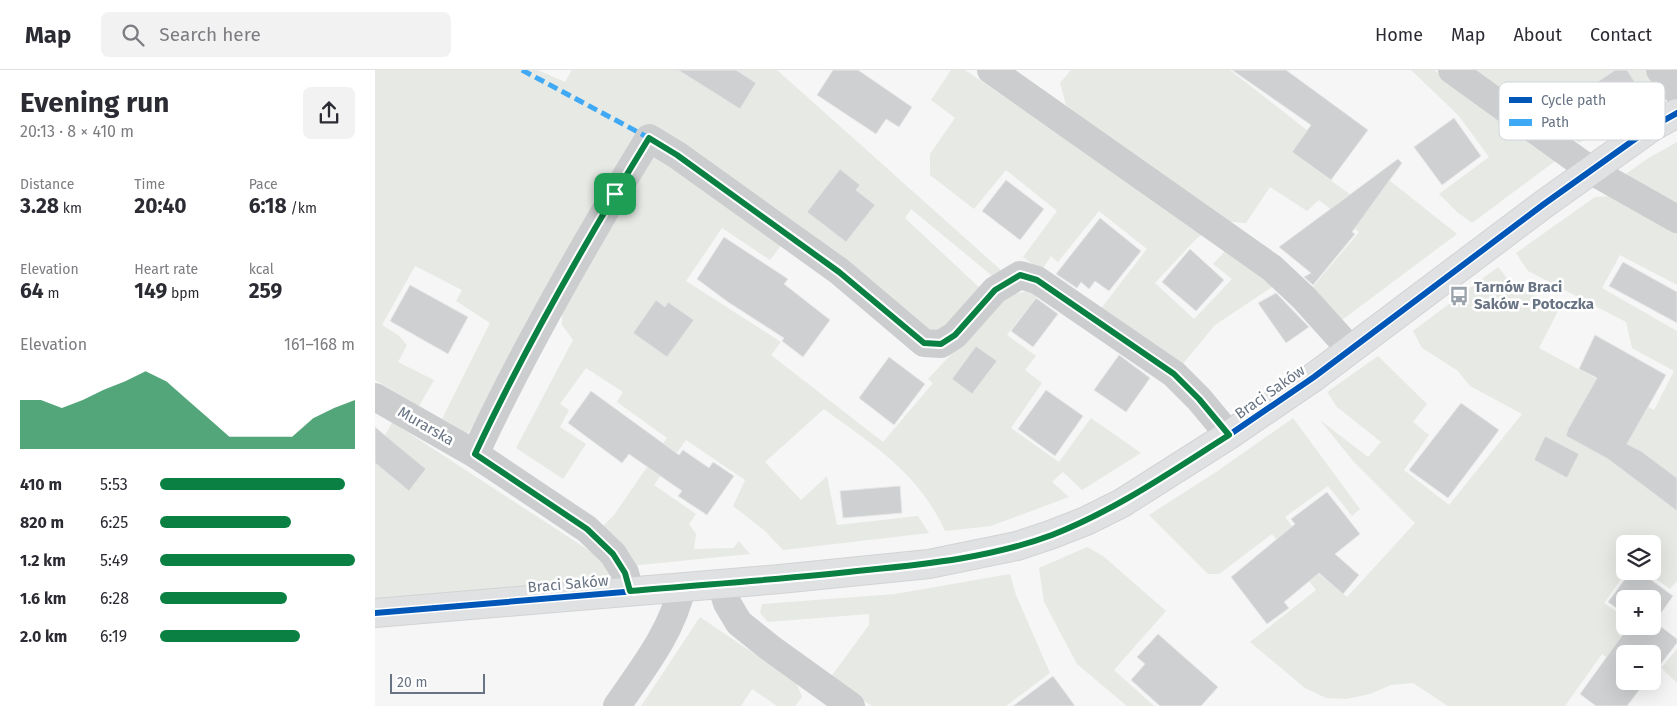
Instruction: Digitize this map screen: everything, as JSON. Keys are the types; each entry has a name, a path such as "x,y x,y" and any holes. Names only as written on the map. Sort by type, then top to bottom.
{"street":[{"path":"991,70 1272,268 1304,298 1351,349"},
{"path":"1452,70 1499,104"},
{"path":"1660,70 1677,92"},
{"name":"Braci Saków","path":"1665,119 1677,112"},
{"path":"475,454 500,400 581,250 649,138 677,155 839,272 924,343 941,344 955,335 995,290 1020,275 1037,280 1174,374 1199,399 1229,435"},
{"path":"1549,140 1592,171 1677,219"},
{"name":"Braci Saków","path":"375,613 721,584 929,564 1017,546 1086,521 1122,503 1229,435 1351,349 1537,209 1634,140"},
{"name":"Murarska","path":"375,397 475,454 587,529 613,554 625,573 630,591"},
{"path":"721,584 727,604 739,623 851,706"},
{"path":"617,706 658,647 677,608 682,587"}],"shaded area":[{"path":"375,70 538,70 565,82 572,70 777,70 1002,271 996,279 911,209 905,218 983,291 942,337 927,338 650,132 487,405 467,434 442,419 490,323 456,301 462,290 415,266 382,325 398,335 407,345 398,362 434,380 419,406 375,380"},
{"path":"951,70 965,70 1204,233 1196,239 1155,283 1194,319 1232,279 1213,264 1228,248 1278,283 1215,325 1181,366 1099,311 1147,249 1099,211 1058,262 1051,256 1041,271 1023,257 1057,211 1006,170 974,209 930,175 930,154 955,118 931,100"},
{"path":"1071,70 1230,70 1308,131 1293,153 1369,208 1389,180 1457,234 1342,320 1310,290 1359,232 1319,200 1307,211 1270,187 1246,223 1221,221 1142,168 1066,105 1060,83"},
{"path":"1411,70 1434,70 1499,117 1499,140 1532,140 1558,159 1472,223 1457,212 1439,194 1489,157 1458,115"},
{"path":"1471,70 1646,70 1656,82 1499,82 1499,89"},
{"path":"1677,142 1677,211 1626,174 1647,159"},
{"path":"651,145 785,240 770,260 722,228 686,281 781,342 771,355 883,442 933,383 928,379 1006,296 1036,289 1038,295 1007,335 1036,356 1025,370 1042,383 1011,428 1059,462 1091,418 1141,453 1082,490 1063,472 1052,482 1069,497 991,526 945,531 922,492 908,476 877,448 824,409 765,462 801,500 827,476 837,525 918,516 929,533 783,550 764,530 733,506 745,480 686,440 654,485 696,514 689,524 696,534 694,549 733,548 739,541 750,554 629,566 603,526 614,515 667,438 617,402 623,392 586,368 560,404 569,410 560,427 586,444 563,479 516,448 573,340 562,325 562,301"},
{"path":"1611,196 1677,231 1677,285 1620,255 1602,288 1677,331 1677,581 1670,589 1658,580 1661,580 1661,535 1616,535 1616,580 1621,580 1604,603 1616,612 1616,635 1619,635 1632,645 1616,645 1616,664 1602,654 1565,706 1448,706 1413,683 1391,685 1370,694 1346,699 1326,698 1305,688 1250,642 1316,590 1272,534 1219,574 1208,574 1149,515 1216,472 1293,418 1360,509 1352,516 1328,486 1285,517 1321,563 1313,569 1347,597 1415,523 1353,461 1320,420 1368,457 1381,442 1337,407 1327,392 1378,356 1427,404 1413,422 1429,435 1404,470 1449,505 1522,414 1470,386 1458,371 1422,348 1413,331 1498,267 1511,283 1559,309 1539,348 1654,410 1674,371 1632,348 1626,322 1528,271 1516,253 1595,197"},
{"path":"392,422 596,555 610,567 610,580 375,601 375,463 409,491 426,470 385,436"},
{"path":"1087,547 1103,556 1166,611 1114,670 1154,706 1127,706 1077,664 1044,602 1039,568"},
{"path":"1010,574 1016,595 1050,673 1006,706 872,706 830,678 869,625 869,614 768,622 760,613 762,604 895,594"},
{"path":"700,617 796,682 802,697 795,706 777,706 752,689 741,706 641,706"},
{"path":"1677,649 1677,683 1662,667"}],"building":[{"path":"678,70 736,70 756,83 740,109"},
{"path":"833,70 858,70 912,107 899,127 886,119 876,134 817,95"},
{"path":"1232,70 1286,70 1368,130 1331,180 1292,152 1311,125"},
{"path":"1615,70 1627,70 1635,82 1597,82"},
{"path":"1454,118 1481,156 1442,185 1414,147"},
{"path":"1398,159 1402,163 1352,232 1355,234 1313,285 1304,277 1311,273 1279,247"},
{"path":"840,169 860,185 856,190 875,205 846,242 807,212"},
{"path":"1006,180 1044,209 1020,240 982,211"},
{"path":"1100,218 1141,251 1109,291 1095,281 1089,289 1081,282 1077,288 1056,274"},
{"path":"724,237 788,279 784,284 830,320 803,357 782,341 784,338 728,302 697,279"},
{"path":"1190,249 1224,280 1196,311 1162,282"},
{"path":"1623,262 1677,292 1677,323 1609,286"},
{"path":"410,285 468,317 448,354 390,321"},
{"path":"1276,293 1309,327 1286,343 1258,303"},
{"path":"1036,298 1058,314 1033,347 1011,331"},
{"path":"656,300 665,307 668,302 694,320 667,357 633,333"},
{"path":"1595,335 1666,375 1627,444 1641,451 1677,478 1677,511 1608,459 1566,436 1568,429 1597,378 1579,369"},
{"path":"976,346 997,361 972,394 952,379"},
{"path":"1119,355 1150,378 1126,412 1094,390"},
{"path":"889,357 925,384 894,425 859,398"},
{"path":"1046,390 1083,416 1055,456 1018,429"},
{"path":"591,391 679,455 683,450 709,468 713,462 734,476 707,515 678,496 682,491 629,454 622,463 568,423"},
{"path":"1461,403 1499,430 1448,498 1409,470"},
{"path":"375,427 426,469 409,491 375,463"},
{"path":"1545,436 1579,454 1567,478 1534,460"},
{"path":"900,486 902,513 843,518 840,491"},
{"path":"1327,492 1360,534 1335,554 1359,575 1343,594 1319,573 1284,602 1289,608 1267,624 1231,577 1295,524 1291,519"},
{"path":"1624,580 1651,580 1673,596 1661,613 1661,590 1617,590"},
{"path":"1616,591 1616,608 1608,602"},
{"path":"1661,627 1677,639 1677,643 1661,664 1661,645 1616,645 1616,690 1639,690 1627,706 1596,706 1580,694 1623,635 1661,635"},
{"path":"1158,634 1218,687 1201,706 1160,706 1131,680 1145,664 1137,657"},
{"path":"1053,676 1075,706 1013,706"}],"marked path":[{"path":"522,70 649,138"}],"cycle path":[{"path":"1665,120 1677,113"},
{"path":"475,454 557,294 649,138 677,155 839,271 924,343 941,344 955,335 995,290 1020,275 1037,280 1174,374 1199,399 1229,435"},
{"path":"375,613 780,579 929,564 1017,546 1050,535 1086,521 1122,503 1229,435 1314,377 1544,204 1634,140"}],"place":[{"name":"Tarnów Braci Saków - Potoczka","path":"1459,296"}],"route":[{"path":"649,138 677,155 839,272 924,343 941,344 955,335 995,290 1020,275 1037,280 1129,341 1174,374 1199,399 1229,435 1122,503 1086,521 1017,546 929,564 799,578 630,591 625,573 613,554 587,529 475,454 500,400 581,250 615,194 649,138"}]}
